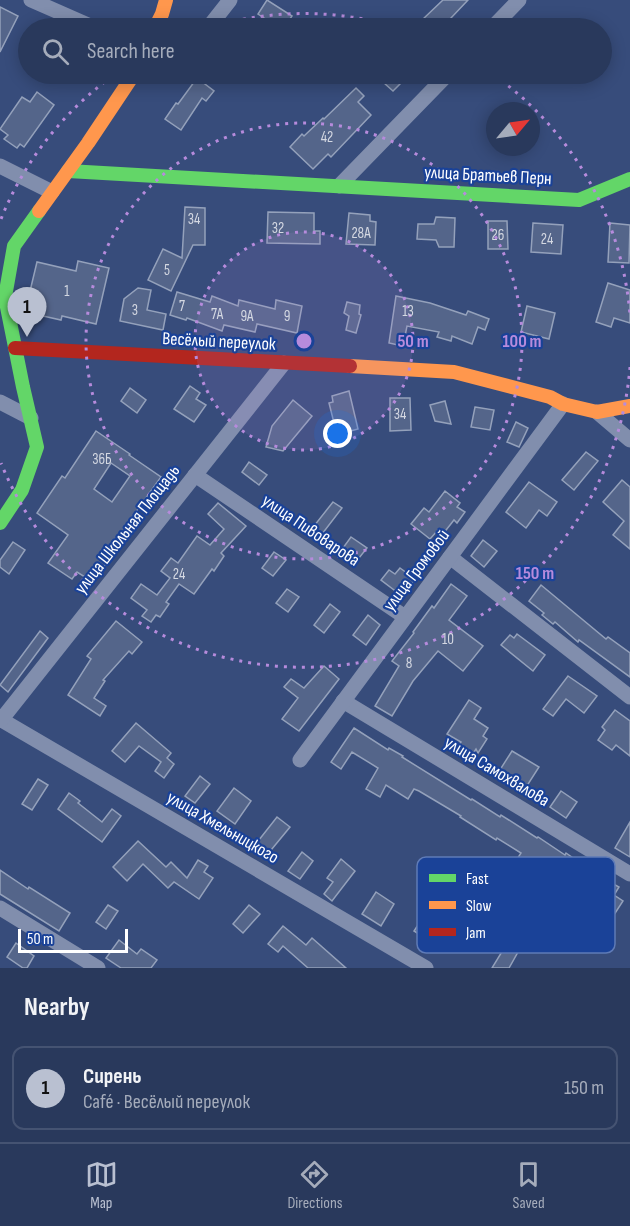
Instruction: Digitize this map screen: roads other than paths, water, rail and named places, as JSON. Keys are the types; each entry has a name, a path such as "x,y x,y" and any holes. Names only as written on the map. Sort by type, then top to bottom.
{"street":[{"path":"31,0 72,18"},
{"path":"160,18 166,0"},
{"path":"216,18 230,0"},
{"path":"502,18 519,0"},
{"path":"0,523 22,490 37,447 5,297 14,246 127,84"},
{"path":"339,186 438,84"},
{"path":"0,166 52,192"},
{"name":"улица Братьев Перн","path":"68,171 579,200 630,179"},
{"name":"Весёлый переулок","path":"15,348 454,372 597,412 630,406"},
{"name":"улица Школьная Площадь","path":"0,720 284,363"},
{"path":"0,402 31,418"},
{"name":"улица Громовой","path":"300,760 563,404"},
{"path":"597,412 630,440"},
{"name":"улица Пивоварова","path":"195,475 405,617"},
{"path":"450,557 630,697"},
{"name":"улица Самохвалова","path":"343,701 602,857"},
{"name":"улица Хмельницкого","path":"0,720 426,968"},
{"name":"улица Самохвалова","path":"615,865 630,874"},
{"path":"0,908 98,968"}],"place":[{"name":"Сирень","path":"27,337"}]}
